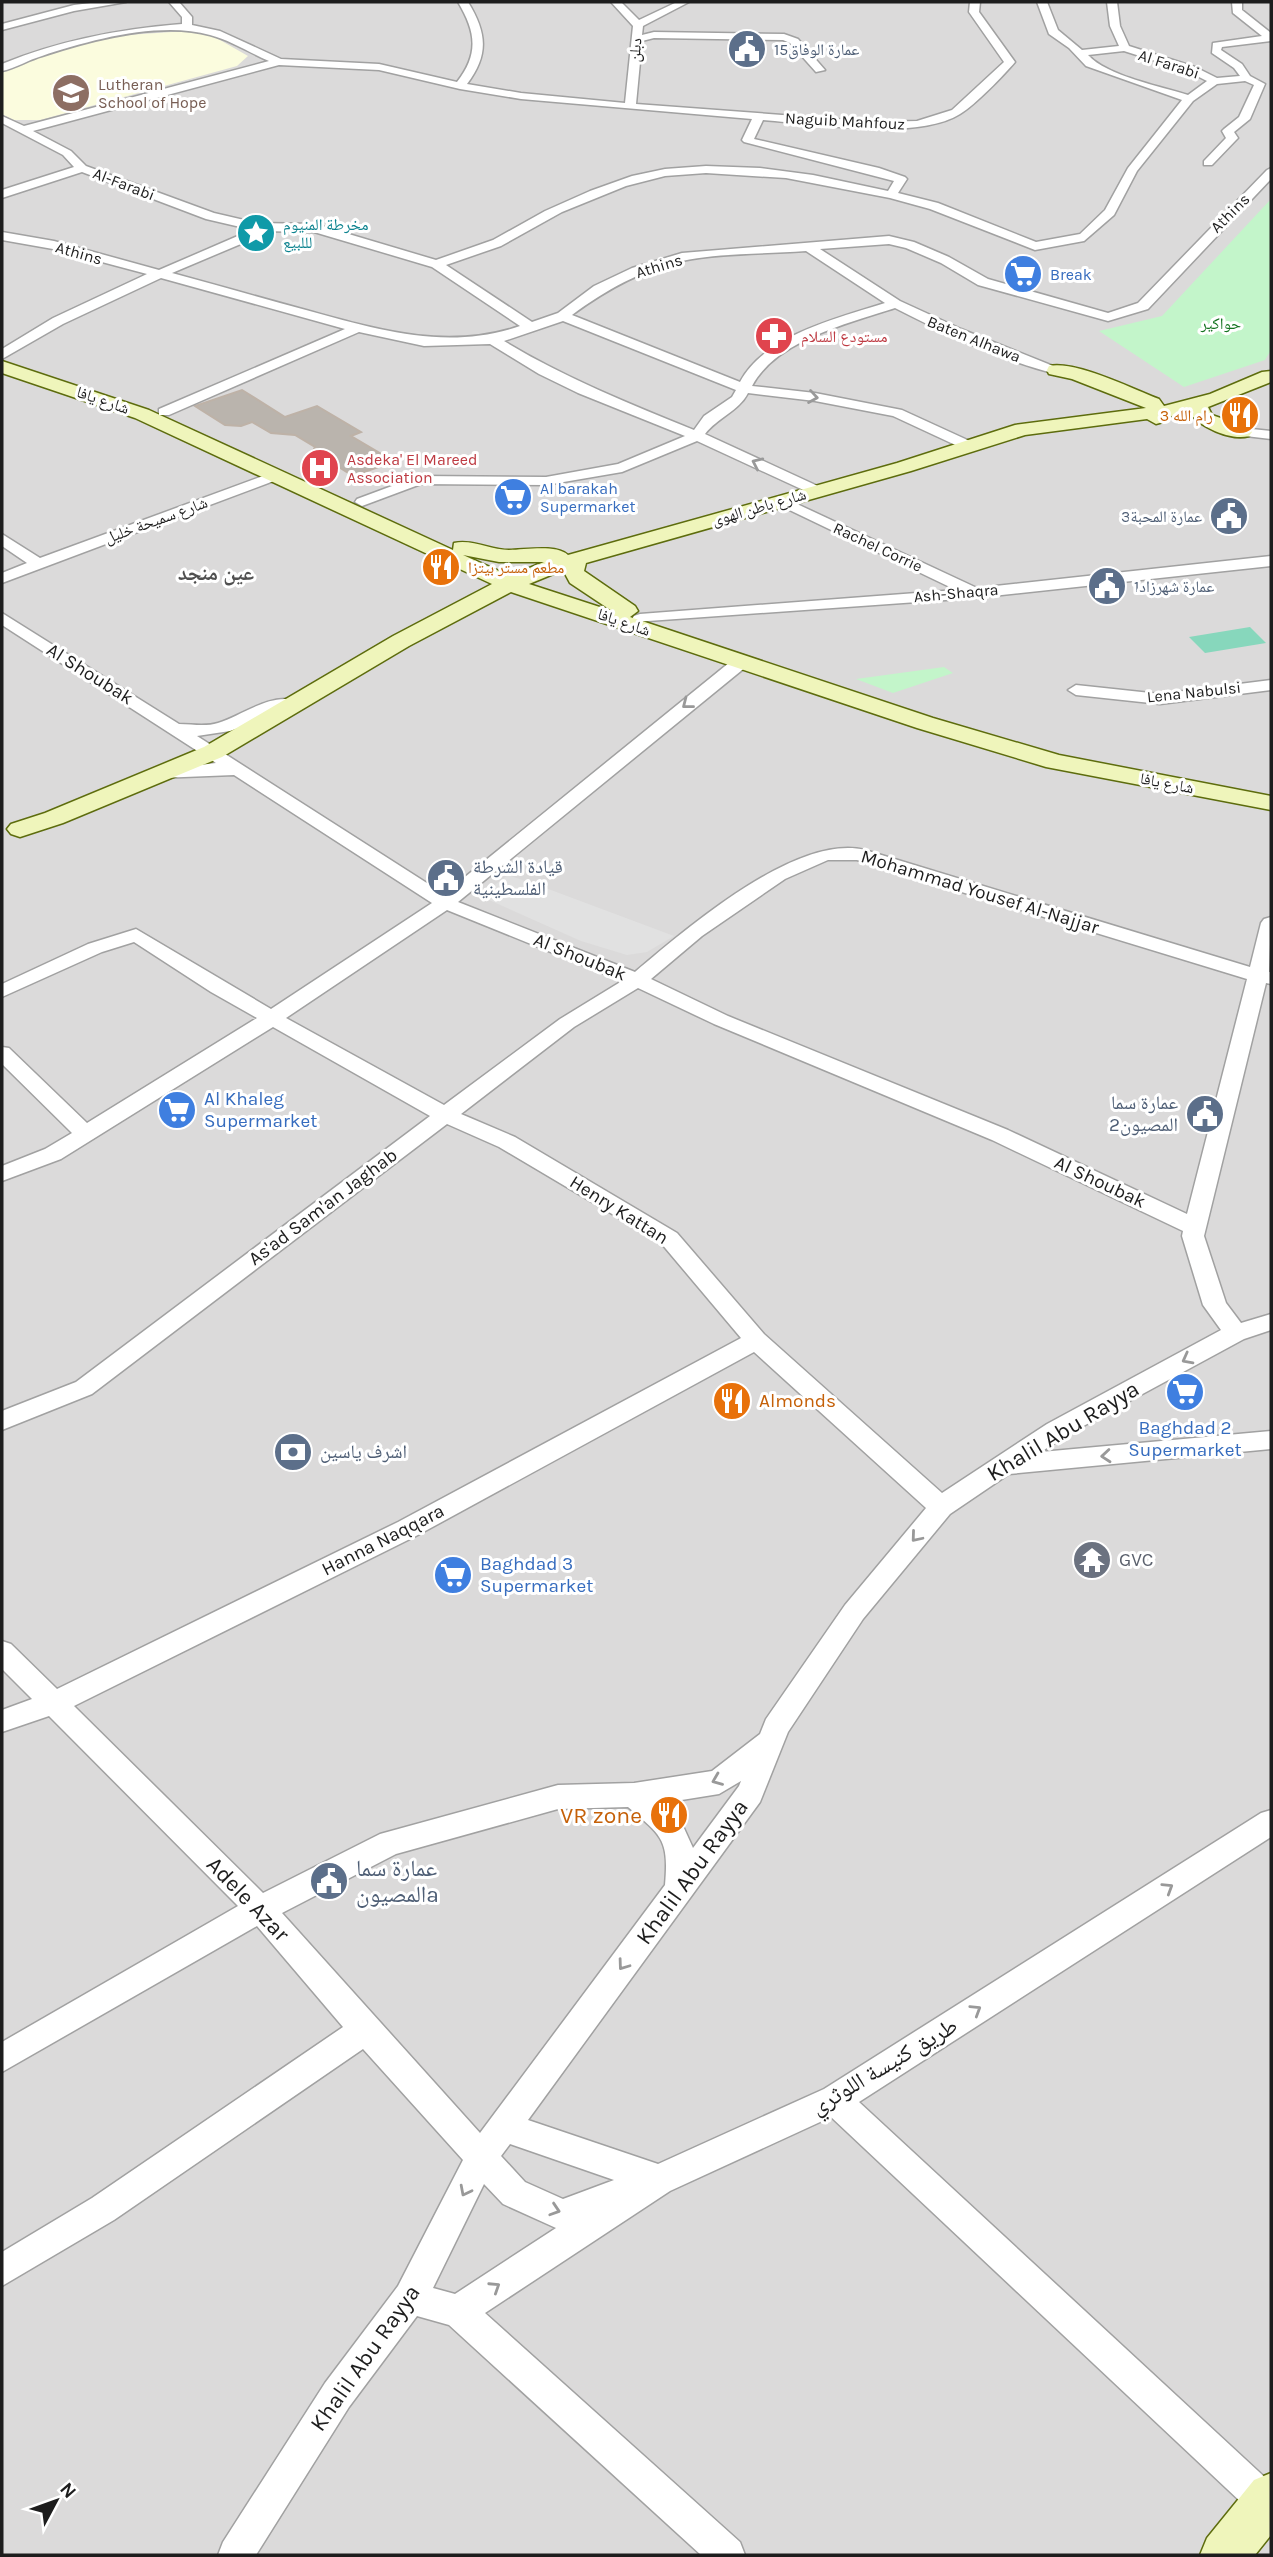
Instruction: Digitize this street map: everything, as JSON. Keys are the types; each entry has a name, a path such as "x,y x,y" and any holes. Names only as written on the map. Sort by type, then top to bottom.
{"main road":[{"name":"شارع يافا","path":"2,357 103,389 164,412 362,502 457,554"},
{"name":"شارع يافا","path":"2,367 123,407 274,476 587,610 925,723 1055,762 1271,803"},
{"path":"1056,370 1079,375 1152,403 1156,416"},
{"path":"1056,370 1133,401 1135,410 1127,417"},
{"path":"1011,433 1156,416 1198,408 1249,391 1270,375"},
{"path":"1137,397 1198,408 1213,422 1242,432"},
{"path":"1011,433 1032,427 1156,416 1242,432"},
{"name":"شارع باطن الهوى","path":"401,641 518,580 576,559 1011,433"},
{"path":"445,618 470,582 457,554 517,557 597,552"},
{"path":"576,559 573,572 578,578 640,619"},
{"name":"شارع يافا","path":"518,580 811,671 1017,741 1271,793"},
{"path":"11,832 258,727 401,641 482,612 501,608 535,606 587,610"},
{"path":"11,832 159,776 287,704 318,690"},
{"path":"1224,2555 1270,2502"}],"street":[{"path":"2,27 74,8 121,2"},
{"path":"174,2 187,17 187,27"},
{"path":"460,86 477,62 478,44 474,22 463,2"},
{"name":"دبلن","path":"616,2 638,26 630,107"},
{"path":"638,26 684,2"},
{"name":"Naguib Mahfouz","path":"279,62 379,67 460,86 521,96 630,107 760,115 826,123 918,124 956,112 1010,62 974,12 975,2"},
{"path":"1042,2 1053,33 1096,67 1189,99"},
{"path":"1112,2 1115,26 1125,48"},
{"path":"1237,2 1237,12 1271,38"},
{"path":"2,68 36,54 90,38 133,31 187,27 216,33 279,62"},
{"path":"636,38 784,37 794,41 820,70"},
{"path":"1208,163 1232,138 1228,131 1244,119 1260,84 1246,78 1238,66 1216,51 1217,45 1271,38"},
{"name":"Al Farabi","path":"1081,53 1125,48 1191,69 1215,81"},
{"path":"22,130 279,62"},
{"path":"436,264 498,242 528,223 566,205 637,180 677,171 754,171 818,178 934,206 1035,246 1083,237 1110,212 1132,170 1189,99 1215,81 1246,78"},
{"path":"760,115 748,140 875,170 901,179 891,195"},
{"name":"Al-Farabi","path":"2,119 67,153 82,168 210,216 257,227 315,228 436,264 529,326"},
{"path":"2,194 82,168"},
{"name":"Athins","path":"2,236 54,245 358,328 425,342 493,340 563,316 599,289 636,271 682,257 889,240 910,245 945,260 983,282 1108,317 1143,306 1266,183 1271,172"},
{"path":"2,357 58,321 251,235 257,227"},
{"name":"Baten Alhawa","path":"806,245 836,269 893,305 950,331 1056,370"},
{"path":"362,502 419,480 546,481 622,468 696,436 709,419 738,399 751,374 764,361 789,344 820,328 893,305"},
{"path":"563,316 745,388 897,412 969,446"},
{"path":"164,412 358,328"},
{"path":"493,340 544,371 583,390 696,436 817,491"},
{"path":"1242,432 1271,435"},
{"name":"شارع سميحة خليل","path":"2,578 274,476"},
{"name":"Rachel Corrie","path":"782,501 974,593"},
{"path":"2,539 38,564"},
{"name":"Ash-Shaqra","path":"640,619 974,593 1271,562"},
{"name":"Al Shoubak","path":"2,618 445,903 637,980 721,1020 1000,1135 1195,1227"},
{"path":"2,1174 53,1154 271,1019 445,903 741,662"},
{"name":"Lena Nabulsi","path":"1076,690 1160,699 1230,688 1271,685"},
{"path":"175,728 197,732 223,730 269,707 287,704"},
{"path":"241,771 235,757 244,741 258,727"},
{"path":"159,776 189,769 218,768 241,771"},
{"name":"Mohammad Yousef Al-Najjar","path":"637,980 695,932 778,875 825,855 858,854 1265,977"},
{"path":"1236,1333 1215,1305 1193,1236 1265,977 1271,923"},
{"name":"Henry Kattan","path":"2,991 95,948 136,935 271,1019 445,1115 507,1142 669,1238 756,1340 941,1507"},
{"name":"As'ad Sam'an Jaghab","path":"2,1420 84,1388 566,1023 637,980"},
{"path":"2,1053 85,1133"},
{"name":"Khalil Abu Rayya","path":"236,2555 337,2395 411,2298 480,2159 750,1793 776,1727 854,1612 941,1507 1056,1430 1236,1333 1271,1322"},
{"name":"Hanna Naqqara","path":"2,1721 52,1704 407,1529 756,1340"},
{"path":"1004,1465 1271,1440"},
{"name":"Adele Azar","path":"2,1652 260,1909 480,2159 514,2193 564,2215 659,2180"},
{"path":"2,2058 260,1909 390,1843 558,1797 634,1795 719,1782 771,1740"},
{"path":"634,1795 668,1824 682,1856 679,1889"},
{"name":"طريق كنيسة اللوثري","path":"458,2311 659,2180 835,2100 1271,1822"},
{"path":"2,2270 103,2209 365,2030"},
{"path":"835,2100 1270,2502"},
{"path":"504,2127 659,2180"},
{"path":"411,2298 458,2311 727,2555"}],"shaded area":[{"path":"2,2 1271,2 1271,2555 2,2555"},
{"name":"Lutheran School of Hope","path":"187,31 213,36 248,56 237,66 40,120 14,120 2,114 2,71 62,48 112,36"},
{"path":"508,875 674,936 647,952 627,955 581,941 480,896"}],"green space":[{"name":"حواكير","path":"1271,199 1271,350 1265,360 1184,387 1099,331 1162,316"},
{"path":"1250,627 1266,643 1205,653 1189,637"},
{"path":"944,667 953,673 893,693 856,679"}],"building":[{"path":"242,390 285,417 317,406 361,432 351,436 390,459 383,462 387,464 353,476 313,451 315,447 295,435 271,433 252,422 241,426 225,425 195,406"}],"place":[{"name":"عمارة الوفاق15","path":"747,49"},
{"name":"Lutheran School of Hope","path":"71,93"},
{"name":"مخرطة المنيوم لللبيع","path":"256,233"},
{"name":"Break","path":"1023,274"},
{"name":"مستودع السلام","path":"774,336"},
{"name":"3 رام الله","path":"1240,415"},
{"name":"Asdeka' El Mareed Association","path":"320,468"},
{"name":"Al barakah Supermarket","path":"513,497"},
{"name":"عمارة المحبة3","path":"1229,516"},
{"name":"مطعم مستر بيتزا","path":"441,567"},
{"name":"عمارة شهرزاد1","path":"1107,586"},
{"name":"قيادة الشرطة الفلسطينية","path":"446,878"},
{"name":"Al Khaleg Supermarket","path":"177,1110"},
{"name":"عمارة سما المصيون2","path":"1205,1114"},
{"name":"Baghdad 2 Supermarket","path":"1185,1392"},
{"name":"Almonds","path":"732,1401"},
{"name":"اشرف ياسين","path":"293,1452"},
{"name":"GVC","path":"1092,1560"},
{"name":"Baghdad 3 Supermarket","path":"453,1575"},
{"name":"VR zone","path":"669,1815"},
{"name":"عمارة سما المصيونa","path":"329,1881"}],"district":[{"name":"عين منجد","path":"216,573"}]}
